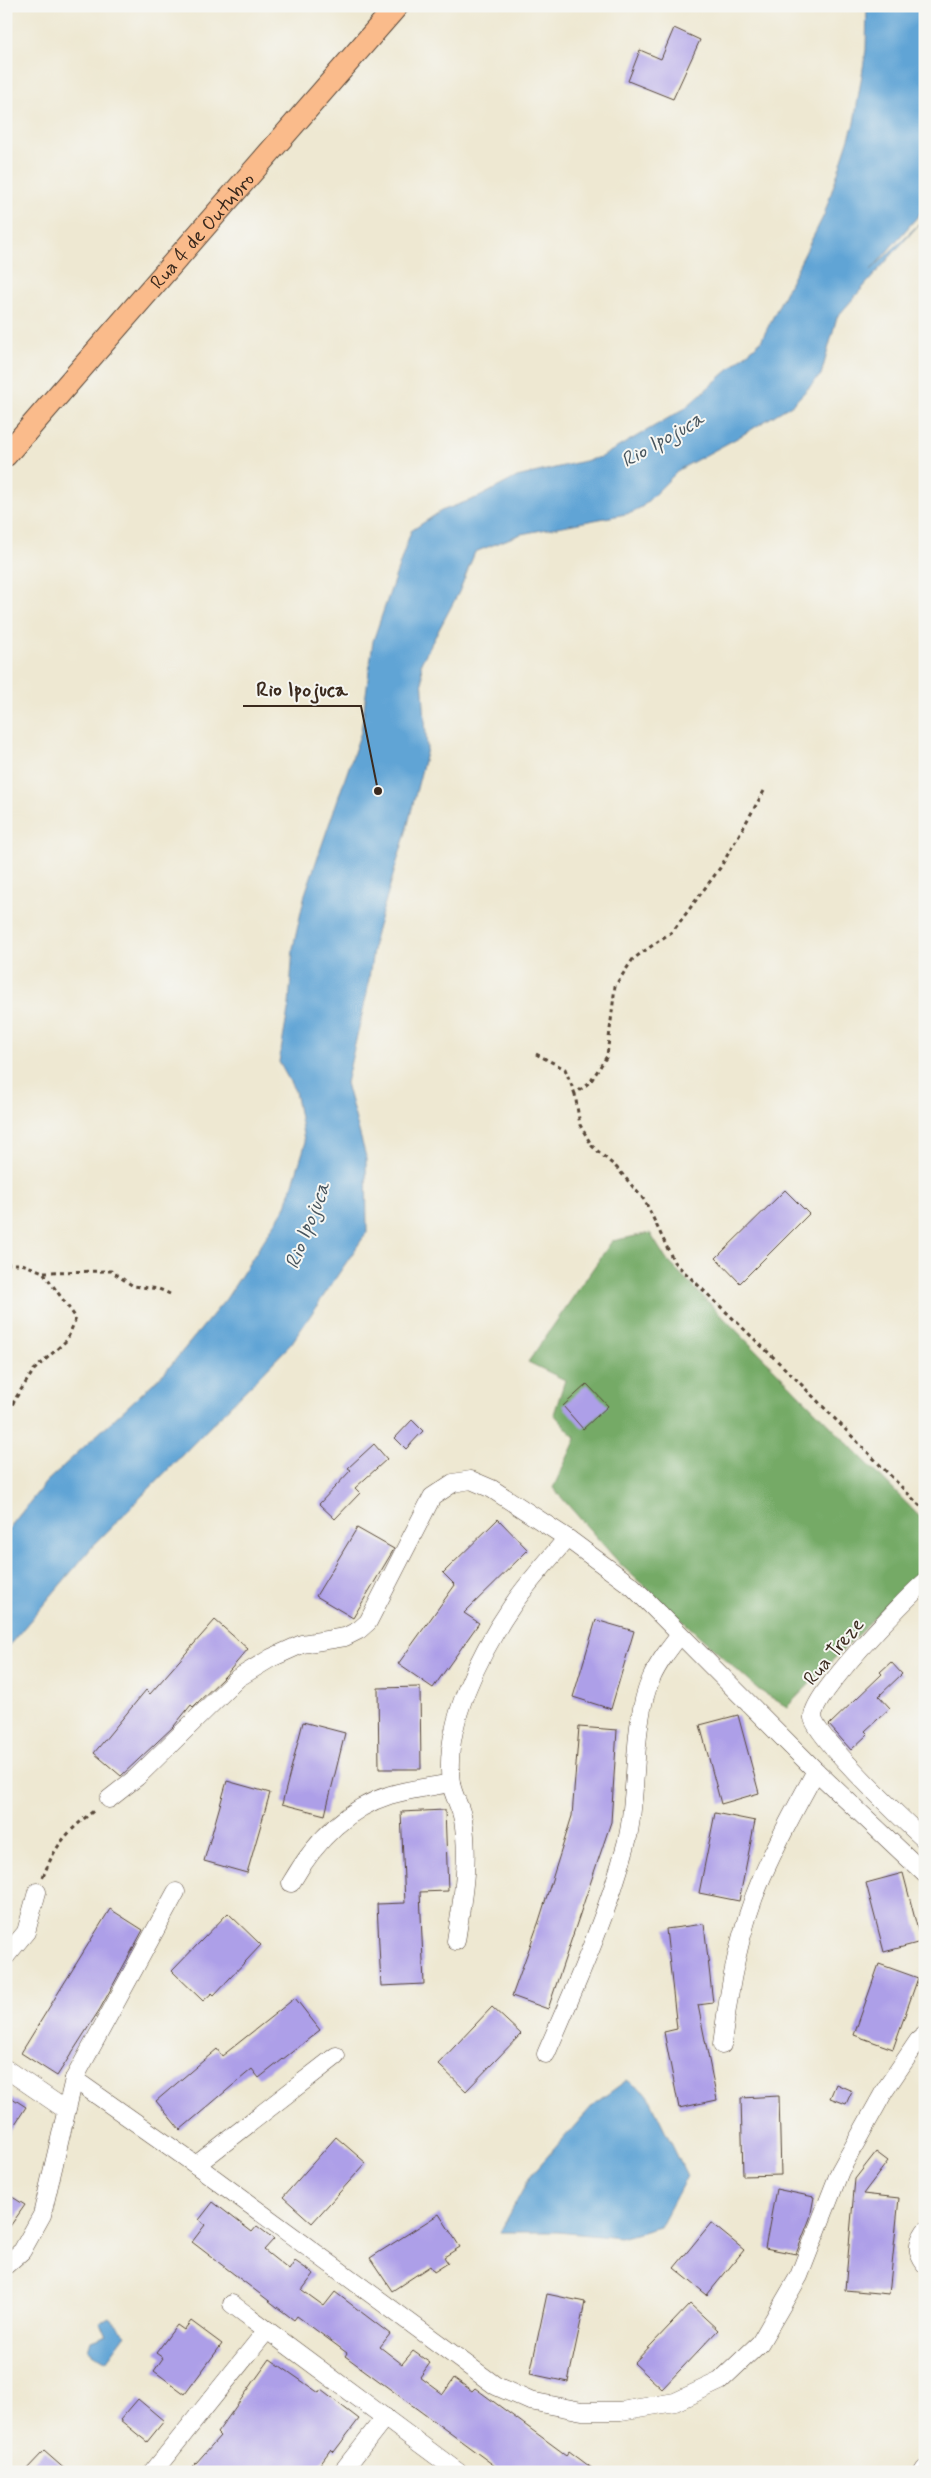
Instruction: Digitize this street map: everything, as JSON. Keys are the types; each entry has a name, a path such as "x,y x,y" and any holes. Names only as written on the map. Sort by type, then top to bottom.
{"main road":[{"name":"Rua 4 de Outubro","path":"6,455 397,6"}],"street":[{"path":"109,1799 137,1777 238,1678 271,1658 302,1644 345,1637 359,1630 368,1622 432,1497 453,1483 471,1480 492,1490 567,1538 633,1587 816,1771 925,1874"},
{"path":"456,1941 464,1885 465,1852 463,1819 451,1783 451,1747 462,1704 484,1651 512,1605 567,1538"},
{"name":"Rua Treze","path":"925,1582 908,1596 827,1686 812,1716 817,1728 838,1753 925,1840"},
{"path":"546,2054 572,1996 616,1879 627,1840 635,1798 643,1708 650,1680 661,1660 680,1635"},
{"path":"722,2044 728,1998 740,1943 761,1878 816,1771"},
{"path":"291,1883 308,1854 331,1828 354,1812 390,1795 451,1783"},
{"path":"6,1956 26,1932 37,1892"},
{"path":"6,2265 22,2251 42,2214 74,2079 176,1892"},
{"path":"74,2079 196,2165 496,2386 530,2401 582,2411 621,2411 675,2402 720,2381 760,2343 799,2276 840,2171 885,2090 918,2041 925,2035"},
{"path":"196,2165 336,2056"},
{"path":"6,2069 66,2110"},
{"path":"925,2231 917,2247 925,2264"},
{"path":"232,2304 458,2472"},
{"path":"153,2472 267,2330"},
{"path":"342,2472 385,2417"}],"path":[{"path":"575,1094 591,1081 607,1056 615,986 633,959 673,931 720,868 764,791"},
{"path":"536,1054 565,1069 575,1094 580,1126 592,1146 617,1168 645,1201 674,1262 796,1379 925,1512"},
{"path":"6,1264 22,1264 43,1272 111,1271 134,1286 159,1289 170,1294"},
{"path":"6,1418 15,1399 34,1370 66,1340 76,1318 43,1272"},
{"path":"37,1892 52,1852 71,1829 109,1799"}],"green space":[{"path":"650,1233 666,1259 925,1522 925,1566 787,1707 759,1690 622,1566 553,1488 576,1439 554,1414 565,1380 528,1362 612,1241"}],"water":[{"name":"Rio Ipojuca","path":"867,6 925,6 925,208 871,270 919,224 837,317 821,375 793,404 739,437 680,469 643,506 631,513 521,534 475,552 459,592 421,663 427,749 406,832 375,936 367,993 346,1083 366,1157 367,1232 291,1344 93,1546 6,1649 6,1532 46,1482 165,1372 226,1299 286,1206 305,1145 295,1091 279,1062 289,1005 293,948 305,894 361,732 373,641 411,531 441,511 479,497 517,477 601,457 684,409 761,341 824,215 854,123 866,50"},
{"path":"627,2080 648,2095 687,2176 660,2227 621,2238 558,2232 500,2232 531,2175 594,2104"},
{"path":"109,2318 126,2334 106,2361 88,2350 91,2340 107,2334 100,2323"}],"building":[{"path":"674,28 700,40 673,99 628,81 640,50 661,59"},
{"path":"785,1190 809,1214 740,1283 716,1258"},
{"path":"587,1384 608,1406 583,1429 563,1406"},
{"path":"412,1420 423,1431 406,1449 395,1438"},
{"path":"374,1444 387,1459 355,1488 360,1493 335,1519 319,1504 351,1470 348,1468"},
{"path":"498,1519 528,1550 464,1613 479,1623 433,1688 398,1664 455,1585 443,1573"},
{"path":"357,1528 394,1549 353,1618 316,1596"},
{"path":"215,1620 248,1649 225,1676 193,1707 191,1705 174,1726 121,1776 94,1753 146,1690 150,1694"},
{"path":"596,1620 634,1631 611,1709 573,1697"},
{"path":"891,1662 902,1674 879,1696 890,1708 865,1731 868,1734 851,1750 829,1725 882,1674 880,1672"},
{"path":"420,1687 421,1769 379,1769 378,1688"},
{"path":"738,1715 759,1793 721,1804 700,1725"},
{"path":"303,1722 345,1733 325,1815 282,1804"},
{"path":"579,1727 617,1730 611,1822 548,2009 512,1996 539,1921 572,1816"},
{"path":"227,1781 270,1793 247,1873 204,1861"},
{"path":"445,1810 448,1891 420,1892 424,1984 381,1986 377,1904 405,1903 401,1812"},
{"path":"715,1813 755,1821 739,1901 699,1893"},
{"path":"903,1873 921,1942 884,1952 866,1883"},
{"path":"110,1909 143,1930 100,2009 57,2076 21,2053"},
{"path":"228,1913 261,1945 214,1995 212,1993 203,2001 172,1971"},
{"path":"704,1924 713,2003 698,2005 717,2100 679,2108 664,2032 677,2029 666,1929"},
{"path":"879,1964 918,1978 893,2049 854,2035"},
{"path":"295,1998 320,2030 259,2078 252,2069 180,2130 156,2101 217,2049 222,2056"},
{"path":"492,2007 521,2034 466,2091 438,2064"},
{"path":"836,2084 852,2091 846,2104 830,2098"},
{"path":"6,2094 26,2107 6,2138"},
{"path":"779,2096 781,2175 743,2176 741,2098"},
{"path":"336,2137 366,2163 312,2223 283,2197"},
{"path":"876,2152 888,2161 863,2194 899,2198 889,2294 845,2290 855,2179"},
{"path":"776,2189 814,2197 810,2218 796,2254 765,2248"},
{"path":"6,2193 25,2205 6,2232"},
{"path":"213,2202 252,2232 257,2226 274,2239 264,2250 289,2270 295,2261 314,2274 302,2290 324,2306 335,2292 390,2334 380,2347 402,2364 413,2351 430,2363 420,2377 443,2394 454,2378 472,2391 475,2388 566,2455 569,2451 597,2472 503,2472 345,2356 347,2353 297,2316 294,2320 192,2242 205,2225 199,2220"},
{"path":"439,2214 460,2247 444,2257 448,2263 434,2272 430,2266 392,2291 370,2258"},
{"path":"711,2223 744,2250 707,2295 674,2268"},
{"path":"547,2294 585,2302 568,2382 530,2374"},
{"path":"690,2304 718,2330 662,2389 634,2363"},
{"path":"191,2321 222,2344 185,2394 154,2371 163,2358 156,2353 177,2325 184,2330"},
{"path":"270,2359 319,2393 321,2390 359,2419 334,2452 331,2449 314,2472 188,2472 220,2436 217,2433"},
{"path":"138,2399 164,2421 147,2442 120,2420"},
{"path":"44,2451 68,2472 24,2472"}],"place":[{"name":"Rio Ipojuca","path":"378,791"}]}
